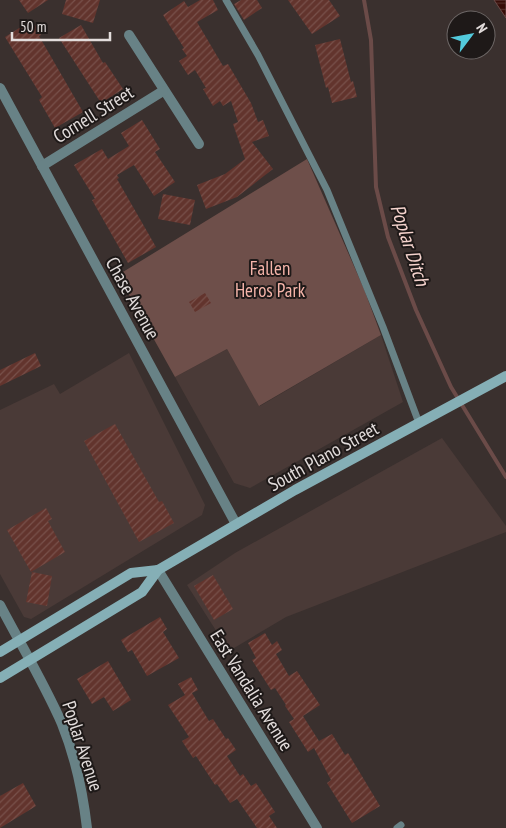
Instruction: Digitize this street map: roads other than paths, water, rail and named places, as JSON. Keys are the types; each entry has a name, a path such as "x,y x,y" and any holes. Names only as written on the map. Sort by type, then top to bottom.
{"main road":[{"name":"South Plano Street","path":"0,678 28,656 142,592 158,570 295,490 506,376"},
{"name":"South Plano Street","path":"0,652 131,573 158,570"}],"street":[{"path":"129,35 163,91 199,144"},
{"name":"Chase Avenue","path":"0,88 236,524"},
{"name":"Cornell Street","path":"42,166 163,91"},
{"name":"East Vandalia Avenue","path":"158,570 317,828"},
{"path":"0,605 28,656"},
{"name":"Poplar Avenue","path":"28,656 62,726 82,791 88,828"}],"lane":[{"path":"226,0 258,55 327,190 383,327 419,424"}],"waterway":[{"name":"Poplar Ditch","path":"364,0 371,40 376,187 388,237 416,310 451,387 506,477"}],"park label":[{"name":"Fallen Heros Park","path":"270,279"}]}
